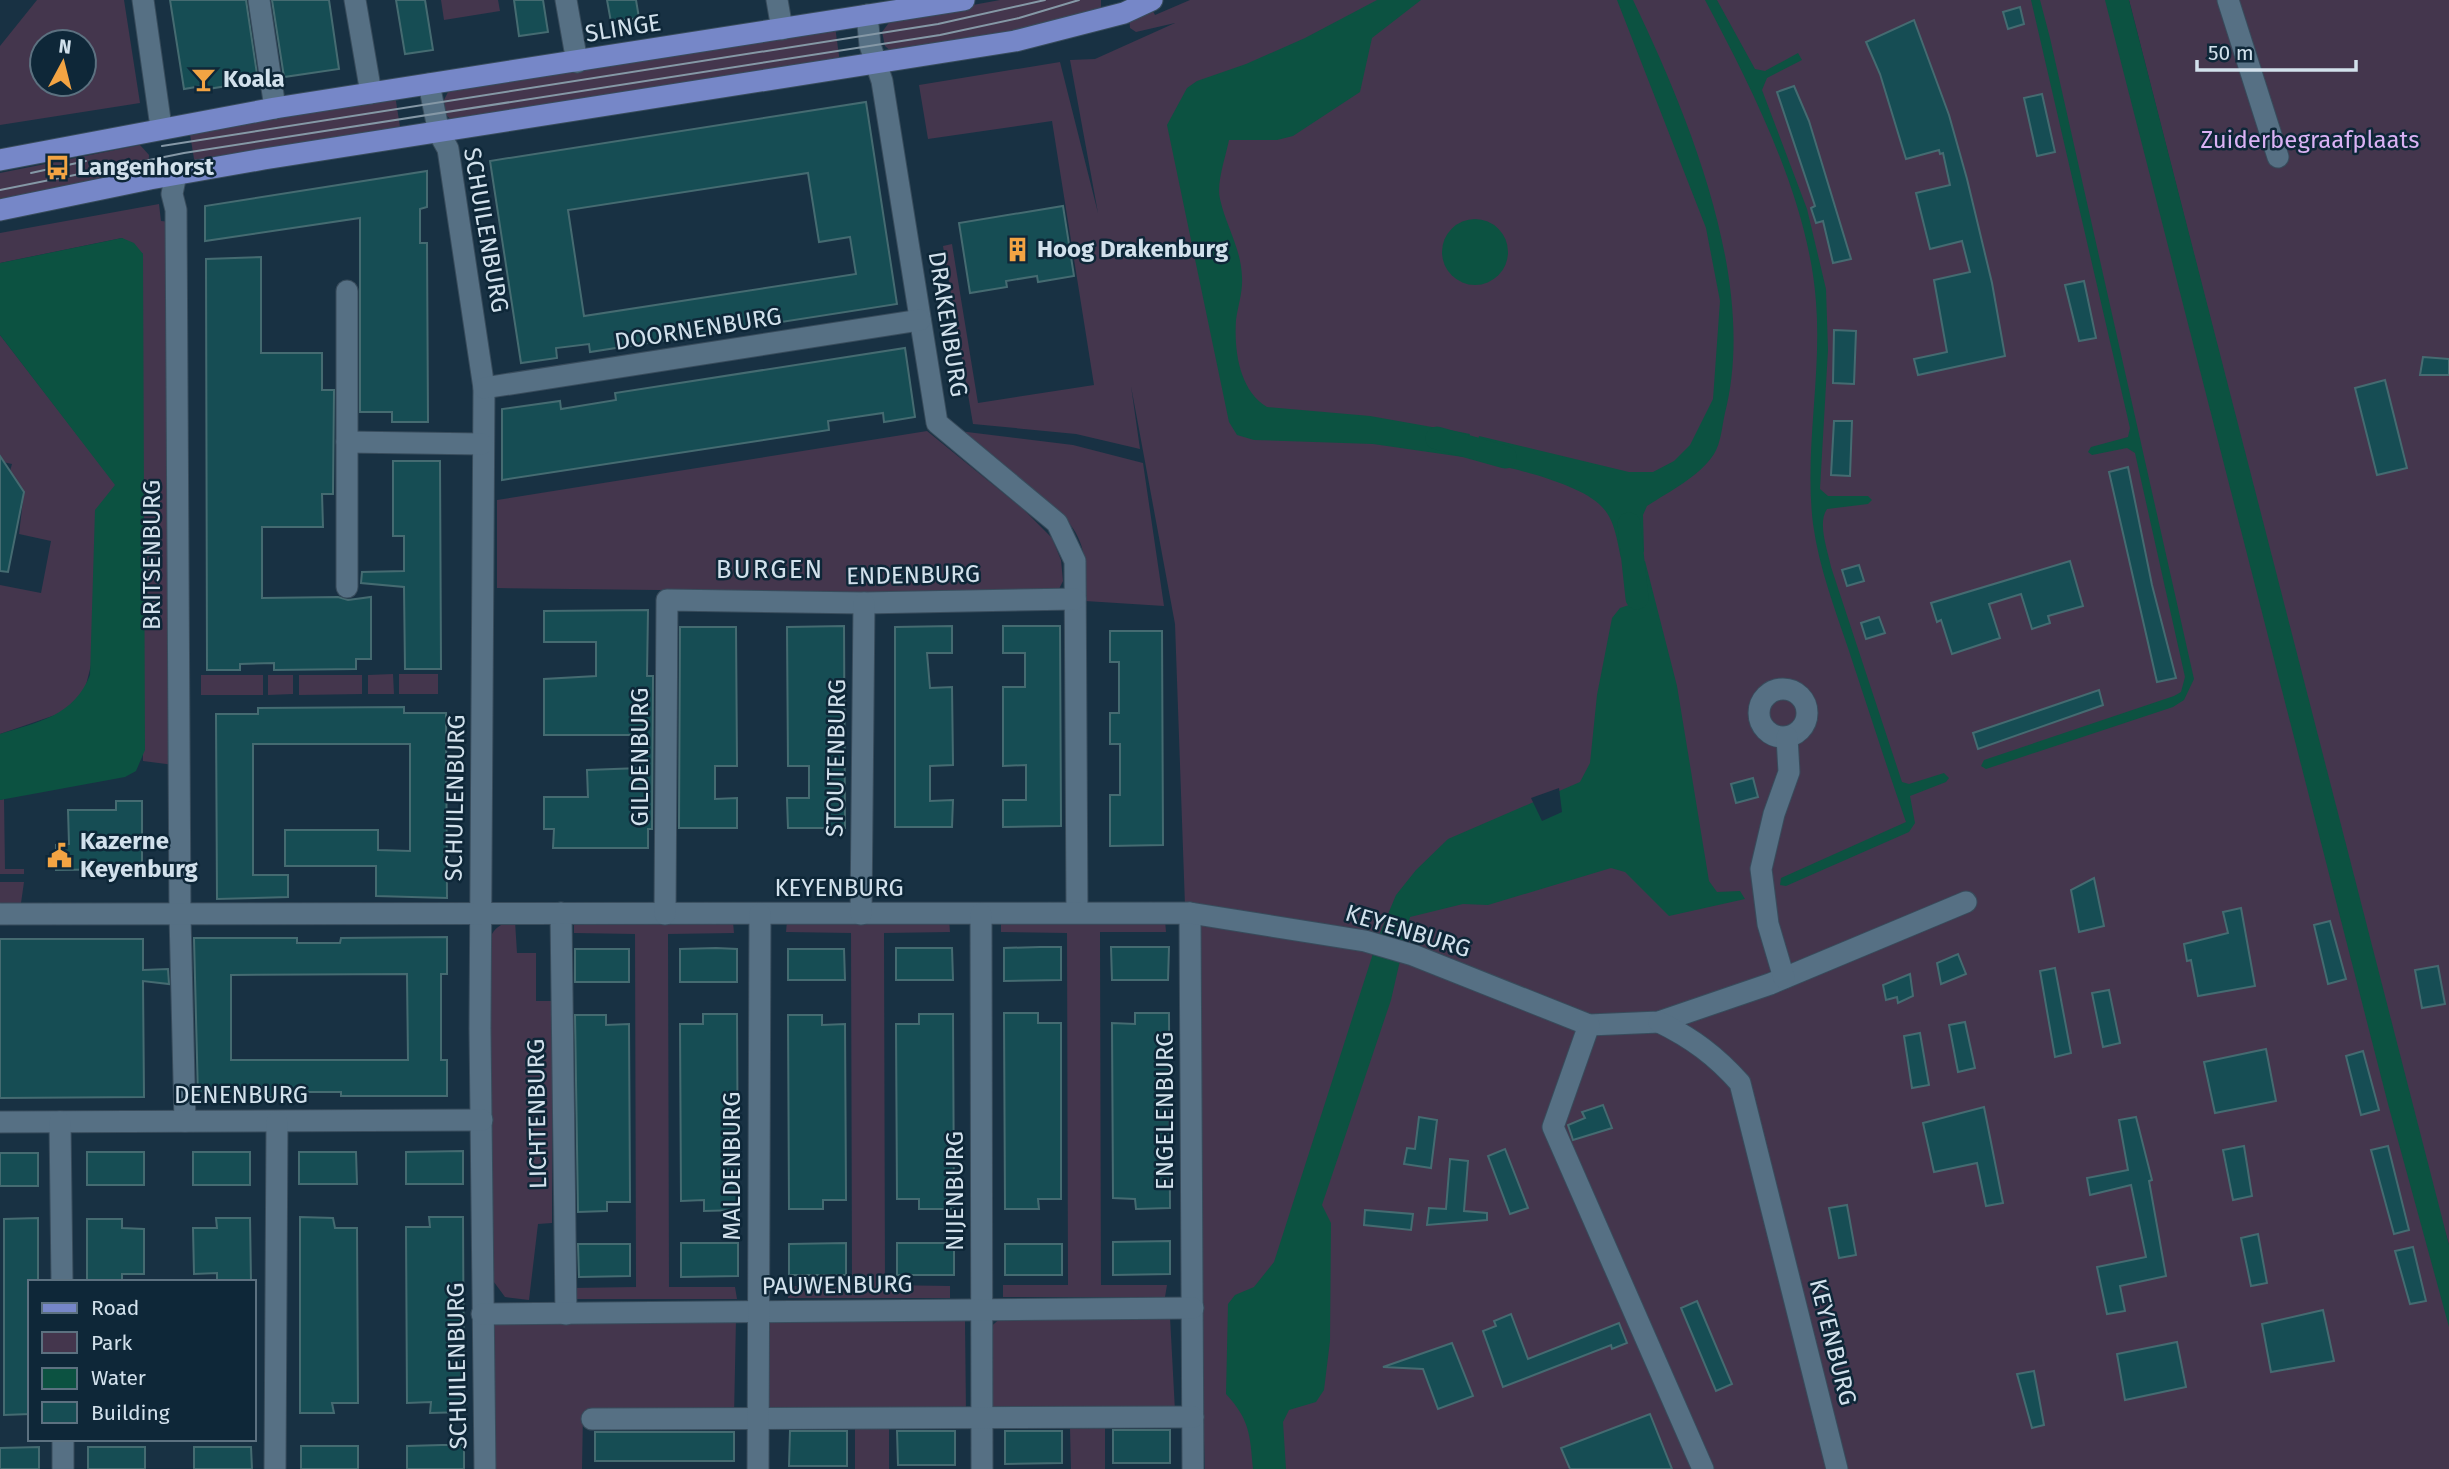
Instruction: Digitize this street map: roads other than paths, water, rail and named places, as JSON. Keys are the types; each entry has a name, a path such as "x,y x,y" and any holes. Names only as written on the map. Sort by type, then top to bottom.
{"main road":[{"name":"SLINGE","path":"0,160 160,119 275,108 964,0"},
{"path":"0,211 174,184 439,134 1015,41 1124,13 1152,0"}],"street":[{"path":"143,0 160,119"},
{"path":"259,0 275,108"},
{"path":"355,0 371,93"},
{"path":"566,0 577,62"},
{"path":"777,0 782,29"},
{"path":"2228,0 2278,157"},
{"path":"867,15 875,65"},
{"name":"DRAKENBURG","path":"875,65 882,81 937,423 1057,523 1075,561 1077,912"},
{"path":"429,84 439,134"},
{"name":"SCHUILENBURG","path":"439,134 448,149 484,388 480,915 485,1469"},
{"name":"BRITSENBURG","path":"174,184 177,223 180,916 185,1121"},
{"path":"347,291 347,587"},
{"name":"DOORNENBURG","path":"484,388 920,320"},
{"path":"347,442 482,444"},
{"name":"ENDENBURG","path":"667,600 864,603 1075,599"},
{"name":"GILDENBURG","path":"665,914 667,600"},
{"name":"STOUTENBURG","path":"861,914 864,603"},
{"path":"1784,978 1768,924 1761,869 1774,814 1788,772 1787,737"},
{"name":"KEYENBURG","path":"0,914 180,916 1190,913 1365,941 1413,956 1588,1025 1659,1022 1784,978 1966,902"},
{"name":"LICHTENBURG","path":"561,913 566,1314"},
{"name":"ENGELENBURG","path":"1190,913 1193,1469"},
{"name":"MALDENBURG","path":"758,1469 760,914"},
{"name":"NIJENBURG","path":"981,914 982,1469"},
{"name":"KEYENBURG","path":"1659,1022 1691,1037 1740,1083 1837,1469"},
{"path":"1588,1025 1553,1128 1703,1469"},
{"name":"DENENBURG","path":"0,1122 482,1121"},
{"path":"60,1122 62,1280"},
{"path":"275,1469 276,1122"},
{"name":"PAUWENBURG","path":"482,1314 1193,1308"},
{"path":"592,1419 982,1420 1193,1417"},
{"path":"63,1441 63,1469"}],"water":[{"path":"1377,0 1421,0 1372,38 1360,92 1293,136 1277,140 1229,140 1219,193 1241,266 1242,288 1236,320 1240,368 1250,390 1267,407 1370,416 1470,434 1463,457 1373,444 1254,440 1237,435 1229,422 1167,125 1187,88 1197,81 1246,64 1305,38"},
{"path":"1617,0 1633,0 1676,96 1695,148 1725,256 1732,310 1733,363 1721,434 1714,454 1692,477 1647,506 1643,515 1644,552 1621,558 1610,518 1591,498 1560,483 1473,459 1479,436 1629,472 1653,472 1674,461 1690,445 1713,399 1720,301 1706,228"},
{"path":"1705,0 1717,0 1755,69 1765,71 1798,53 1802,60 1767,78 1762,90 1807,209 1826,289 1828,350 1820,489 1828,496 1868,496 1872,500 1868,504 1827,509 1823,522 1824,537 1831,567 1902,782 1909,784 1944,773 1949,778 1946,782 1910,796 1915,823 1909,832 1786,886 1780,885 1781,878 1906,822 1828,588 1813,524 1811,468 1817,358 1816,302 1802,225 1776,146"},
{"path":"2031,0 2040,0 2050,38 2194,679 2184,700 2173,707 1986,769 1981,766 1984,760 2174,696 2181,692 2185,677 2135,453 2127,448 2092,455 2088,452 2091,447 2128,437 2130,428"},
{"path":"2105,0 2129,0 2449,1245 2449,1327 2388,1104"},
{"path":"1468,219 1482,219 1494,224 1503,233 1508,252 1506,265 1499,276 1482,285 1468,285 1456,280 1447,271 1442,259 1442,245 1447,233 1456,224"},
{"path":"122,238 134,243 143,254 145,750 136,771 125,777 0,800 0,734 41,721 65,709 75,700 90,675 95,510 115,485 0,335 0,263"},
{"path":"1645,561 1677,686 1709,881 1717,892 1740,891 1745,899 1669,916 1625,872 1611,868 1488,905 1463,904 1410,917 1391,1000 1322,1205 1331,1223 1330,1341 1324,1390 1316,1402 1289,1410 1283,1422 1286,1469 1253,1469 1247,1428 1240,1412 1226,1394 1228,1304 1235,1295 1254,1287 1274,1262 1378,938 1396,895 1416,870 1448,839 1580,782 1590,763 1597,695 1612,618 1620,608 1629,605 1624,569"}],"waterway":[{"path":"1437,438 1505,457"},
{"path":"1629,524 1637,598"}],"tram line":[{"path":"162,146 938,24 1045,0"},
{"path":"0,190 184,153 940,35 1019,18 1079,0"},
{"path":"31,173 86,161"}],"place":[{"name":"Koala","path":"203,79"},
{"name":"Langenhorst","path":"57,167"},
{"name":"Hoog Drakenburg","path":"1017,249"},
{"name":"Kazerne Keyenburg","path":"60,855"}],"district":[{"name":"BURGEN","path":"770,569"}],"park label":[{"name":"Zuiderbegraafplaats","path":"2310,140"}]}
